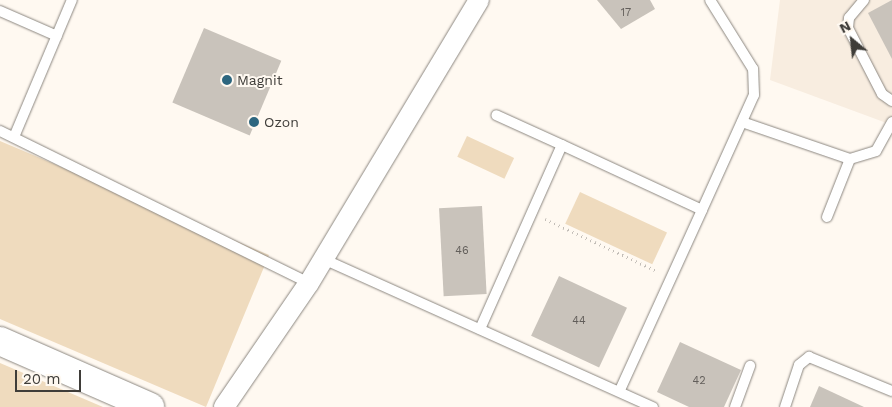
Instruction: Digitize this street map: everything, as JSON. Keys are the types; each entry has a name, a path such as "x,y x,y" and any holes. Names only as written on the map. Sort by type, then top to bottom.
{"main road":[{"path":"0,342 150,407"}],"street":[{"path":"224,407 309,283 320,258 479,0"}],"lane":[{"path":"14,137 72,0"},
{"path":"620,390 754,95 753,69 710,0"},
{"path":"864,0 850,18 848,28 882,94 892,101"},
{"path":"0,11 57,36"},
{"path":"496,115 702,210"},
{"path":"742,122 850,159 876,152 892,122"},
{"path":"0,131 309,283"},
{"path":"480,329 562,145"},
{"path":"827,217 850,159"},
{"path":"320,258 620,390 653,407"},
{"path":"785,407 799,365 809,357 892,391"},
{"path":"735,407 750,366"}],"path":[{"path":"531,213 671,277"}],"shaded area":[{"path":"780,0 892,0 892,125 770,80"},
{"path":"467,136 514,158 504,179 457,157"},
{"path":"0,141 269,255 206,407 0,319"},
{"path":"580,192 667,233 652,264 565,224"},
{"path":"0,363 103,407 0,407"}],"building":[{"path":"597,0 650,0 655,9 621,29"},
{"path":"892,0 892,59 868,13"},
{"name":"Magnit","path":"204,28 281,61 250,135 172,103"},
{"path":"482,206 487,294 444,296 439,208"},
{"path":"559,276 627,308 599,368 531,336"},
{"path":"680,342 741,370 724,407 689,407 657,392"},
{"path":"819,386 864,407 810,407"}],"place":[{"name":"Magnit","path":"227,80"},
{"name":"Ozon","path":"254,122"}]}
